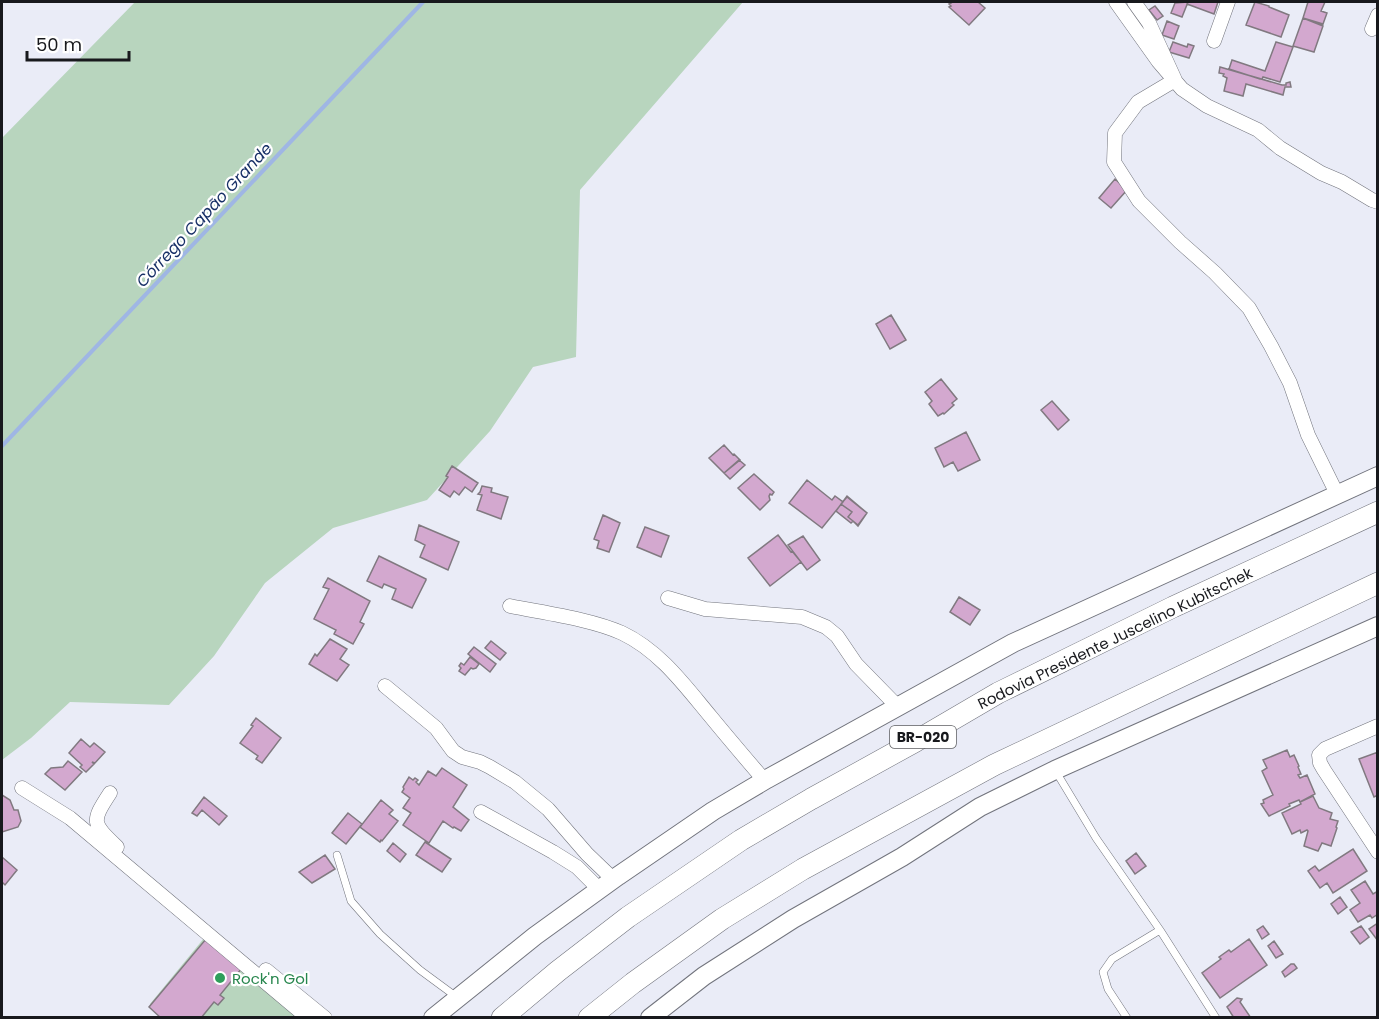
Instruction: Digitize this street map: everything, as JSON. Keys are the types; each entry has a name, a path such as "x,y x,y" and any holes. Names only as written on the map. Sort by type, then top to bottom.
{"highway":[{"name":"Rodovia Presidente Juscelino Kubitschek","path":"502,1017 628,917 741,840 801,805 998,693 1184,602 1377,512"},
{"path":"589,1017 722,919 803,869 994,765 1377,583"}],"main road":[{"path":"433,1017 535,936 606,884 713,812 765,781 1013,643 1377,476"},
{"path":"650,1017 704,976 793,919 902,857 980,807 1055,770 1377,626"}],"street":[{"path":"1116,2 1158,61 1182,89 1207,106 1258,130 1280,148 1321,173 1377,202"},
{"path":"1134,2 1149,23 1175,80"},
{"path":"1214,41 1228,2"},
{"path":"1372,29 1377,15"},
{"path":"1175,80 1138,102 1114,133 1114,162 1139,201 1249,308 1290,384 1308,435 1337,494"},
{"path":"669,598 705,609 802,617 816,622 837,636 856,664 897,706"},
{"path":"510,606 605,627 643,645 665,663 765,781"},
{"path":"385,686 436,728 453,751 462,757 490,767 515,782 548,809 587,854 606,884"},
{"path":"1377,726 1325,748 1319,755 1324,770 1377,852"},
{"path":"22,788 70,818 308,1017"},
{"path":"110,793 98,811 96,820 98,828 177,899 325,1017"},
{"path":"481,812 606,884"}],"lane":[{"path":"1055,770 1096,838 1160,930 1216,1017"},
{"path":"337,855 351,901 388,941 420,970 458,998"},
{"path":"1128,1017 1108,989 1103,972 1112,958 1160,930"}],"green space":[{"path":"135,2 743,2 580,190 576,357 533,367 490,431 427,500 333,528 265,583 214,656 169,705 70,702 31,738 2,760 2,138"},
{"name":"Rock'n Gol","path":"209,932 310,1017 166,1017 150,1004"}],"building":[{"path":"950,2 978,2 985,8 969,25 949,7"},
{"path":"1188,2 1218,2 1214,14 1187,4"},
{"path":"1188,2 1182,17 1171,13 1175,3"},
{"path":"1255,2 1289,15 1281,37 1246,25"},
{"path":"1308,2 1325,2 1321,11 1327,13 1323,24 1303,18"},
{"path":"1155,6 1163,16 1157,20 1149,10"},
{"path":"1303,18 1323,26 1314,52 1293,46"},
{"path":"1167,21 1179,26 1174,39 1162,35"},
{"path":"1173,42 1187,47 1188,44 1194,46 1189,58 1169,52"},
{"path":"1276,42 1293,47 1280,82 1263,77 1260,79 1229,69 1232,60 1265,71"},
{"path":"1220,67 1282,85 1290,82 1291,87 1285,87 1283,95 1246,84 1243,96 1224,91 1227,78 1223,76 1224,74 1219,73"},
{"path":"1115,179 1127,190 1111,208 1099,198"},
{"path":"891,315 906,340 890,349 876,324"},
{"path":"941,379 957,399 944,414 938,416 929,404 932,401 925,392"},
{"path":"1052,401 1069,420 1058,430 1041,410"},
{"path":"966,432 980,460 958,471 953,462 944,467 935,448"},
{"path":"724,445 740,460 724,473 709,458"},
{"path":"739,460 745,465 730,479 724,473"},
{"path":"452,466 478,483 472,492 465,487 459,495 454,491 450,497 439,490"},
{"path":"754,474 774,492 770,494 770,500 760,510 738,488"},
{"path":"807,480 832,500 835,496 843,502 822,528 789,503"},
{"path":"482,486 492,488 491,492 508,497 501,519 477,510 482,495 478,494"},
{"path":"847,496 867,513 858,526 836,511"},
{"path":"847,497 867,513 858,525 848,517 852,512 841,504"},
{"path":"603,515 620,523 609,552 597,548 599,541 594,539"},
{"path":"419,525 459,542 448,570 420,557 425,545 415,540"},
{"path":"645,527 669,536 661,557 637,547"},
{"path":"778,535 801,562 770,586 748,558"},
{"path":"803,536 820,560 807,570 788,545"},
{"path":"379,556 426,579 412,608 392,599 396,589 384,584 382,588 367,581"},
{"path":"328,578 370,601 360,622 364,624 353,644 334,634 336,630 314,619 329,589 323,587"},
{"path":"959,597 980,610 970,625 950,612"},
{"path":"330,639 347,649 340,659 349,665 337,681 309,664 315,654 317,656"},
{"path":"491,641 506,653 500,660 485,648"},
{"path":"474,647 496,664 490,672 468,654"},
{"path":"470,657 479,664 465,675 459,671 461,668 459,666 461,663 464,665"},
{"path":"256,718 281,738 262,763 256,759 258,756 240,743"},
{"path":"81,739 90,747 94,743 105,752 95,763 92,762 94,764 86,772 69,753"},
{"path":"1287,750 1290,757 1294,755 1299,766 1301,774 1298,775 1300,778 1307,775 1315,794 1300,802 1299,800 1289,804 1290,806 1269,816 1261,804 1264,803 1263,800 1273,795 1262,771 1267,768 1263,760"},
{"path":"1378,752 1378,795 1374,797 1359,759"},
{"path":"68,761 82,772 65,790 45,774 51,768 63,767"},
{"path":"442,768 467,785 453,807 469,820 461,831 443,821 429,843 403,825 411,813 403,808 410,798 402,792 409,777 418,780 416,782 419,785 428,771 436,776"},
{"path":"2,795 10,800 14,810 18,810 21,821 18,827 2,832"},
{"path":"1313,796 1319,808 1332,813 1330,819 1338,821 1331,846 1322,843 1318,851 1304,846 1307,830 1301,833 1300,830 1292,834 1282,813"},
{"path":"204,797 227,816 219,825 202,810 197,816 192,813"},
{"path":"381,800 393,810 389,814 398,821 380,842 360,827"},
{"path":"348,813 362,824 346,844 332,833"},
{"path":"425,842 451,859 442,872 416,855"},
{"path":"393,843 406,854 400,862 387,851"},
{"path":"1353,849 1367,871 1333,893 1327,883 1320,888 1308,871 1315,866 1319,871"},
{"path":"1136,853 1146,866 1135,874 1126,861"},
{"path":"325,855 335,869 312,883 299,872"},
{"path":"2,857 17,870 5,885 2,882"},
{"path":"1365,881 1373,894 1378,891 1378,914 1372,918 1370,915 1358,922 1350,910 1360,903 1351,890"},
{"path":"1340,897 1347,907 1338,914 1331,904"},
{"path":"1378,923 1378,941 1369,929"},
{"path":"1263,926 1269,934 1262,939 1257,930"},
{"path":"1361,926 1369,937 1360,944 1351,932"},
{"path":"206,939 242,968 220,995 224,998 218,1005 214,1002 201,1018 161,1018 149,1007"},
{"path":"1249,939 1267,965 1220,998 1202,973 1221,959 1219,957 1229,950 1231,952"},
{"path":"1274,941 1283,954 1276,958 1268,946"},
{"path":"1291,964 1297,968 1285,977 1282,972"},
{"path":"1237,998 1242,999 1240,1002 1251,1018 1234,1018 1227,1007"}],"waterway":[{"name":"Córrego Capão Grande","path":"2,446 423,2"}],"place":[{"name":"Rock'n Gol","path":"220,978"}]}
